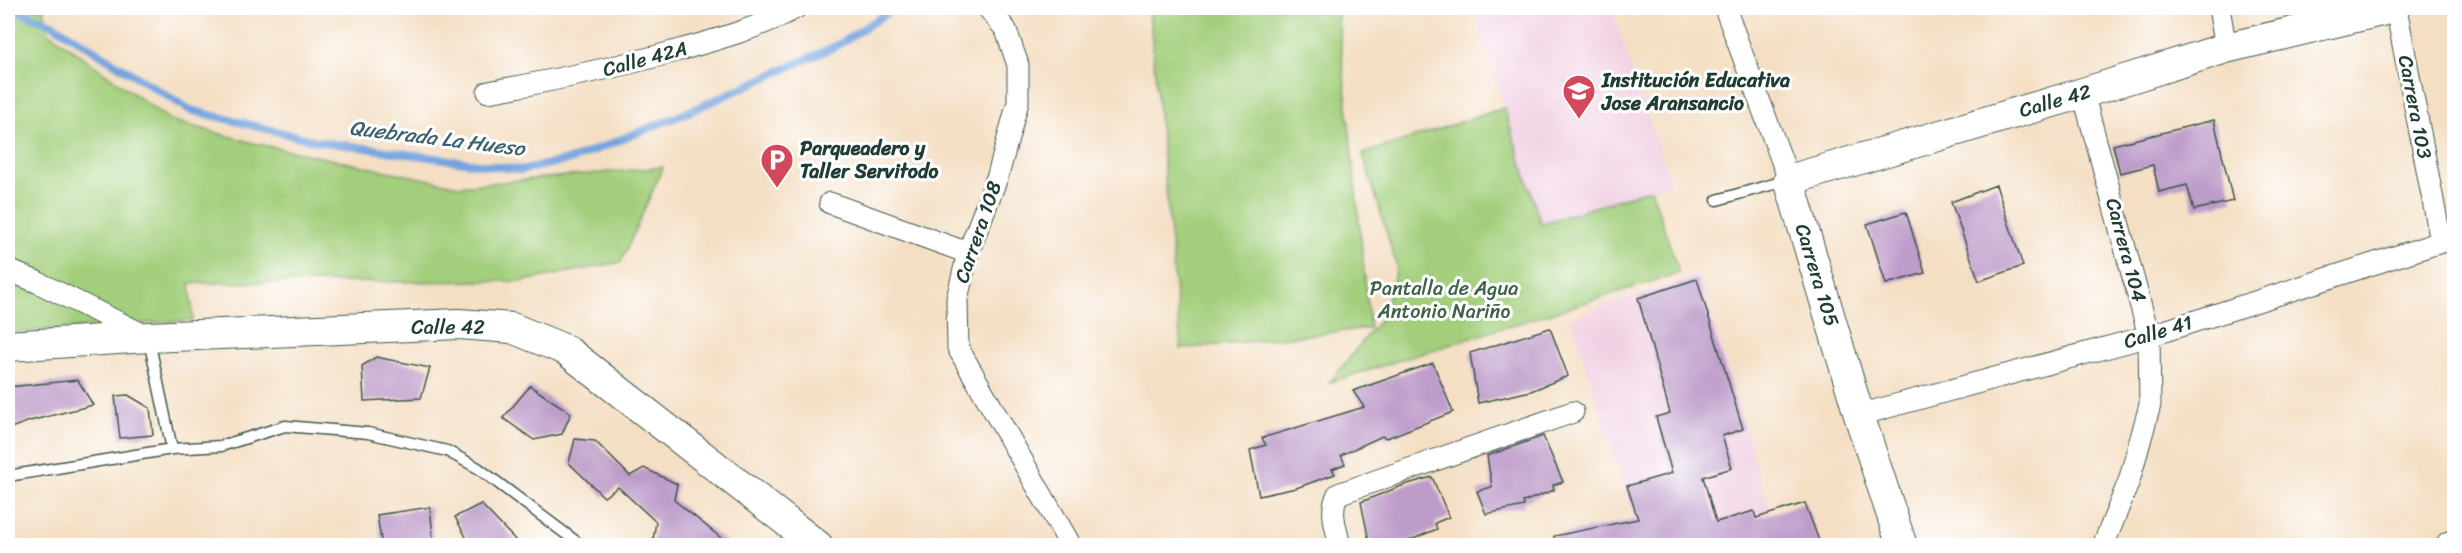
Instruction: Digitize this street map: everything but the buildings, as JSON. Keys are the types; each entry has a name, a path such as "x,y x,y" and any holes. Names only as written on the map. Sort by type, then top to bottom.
{"street":[{"name":"Calle 42A","path":"488,92 615,68 716,40 796,8"},
{"name":"Carrera 108","path":"988,8 1006,30 1018,65 1018,102 998,175 968,253 957,299 958,348 1071,546"},
{"name":"Carrera 105","path":"1725,8 1789,180 1859,416 1902,546"},
{"path":"2218,8 2226,48"},
{"name":"Calle 42","path":"1789,180 2226,48 2395,8"},
{"name":"Carrera 103","path":"2395,8 2448,242"},
{"name":"Carrera 104","path":"2083,93 2148,336 2150,405 2129,481 2103,546"},
{"path":"830,203 968,253"},
{"name":"Calle 41","path":"1859,416 2148,336 2448,242"},
{"path":"8,270 38,282 149,338"},
{"name":"Calle 42","path":"8,346 459,324 512,328 566,350 818,546"},
{"path":"1340,546 1333,516 1334,503 1338,494 1573,412"}],"lane":[{"name":"Calle 42","path":"1717,200 1789,180"},
{"path":"149,338 172,450"},
{"path":"8,476 172,450 221,446 285,426 368,433 447,451 478,468 582,546"}],"shaded area":[{"name":"Institución Educativa Jose Aransancio","path":"1512,8 1611,8 1671,183 1541,224 1475,13"},
{"path":"1699,274 1780,545 1642,545 1571,318"}],"green space":[{"path":"8,8 44,8 48,32 170,120 253,143 459,186 663,167 621,262 523,281 190,283 193,320 8,333"},
{"path":"1149,8 1337,8 1370,328 1181,349"},
{"name":"Pantalla de Agua Antonio Nariño","path":"1504,108 1541,224 1651,189 1679,273 1330,382 1382,317 1397,267 1363,154"}],"waterway":[{"name":"Quebrada La Hueso","path":"8,15 18,11 52,24 190,110 316,141 521,170 573,159 686,113 838,45 894,8"}],"place":[{"name":"Institución Educativa Jose Aransancio","path":"1579,120"},
{"name":"Parqueadero y Taller Servitodo","path":"777,189"}]}
